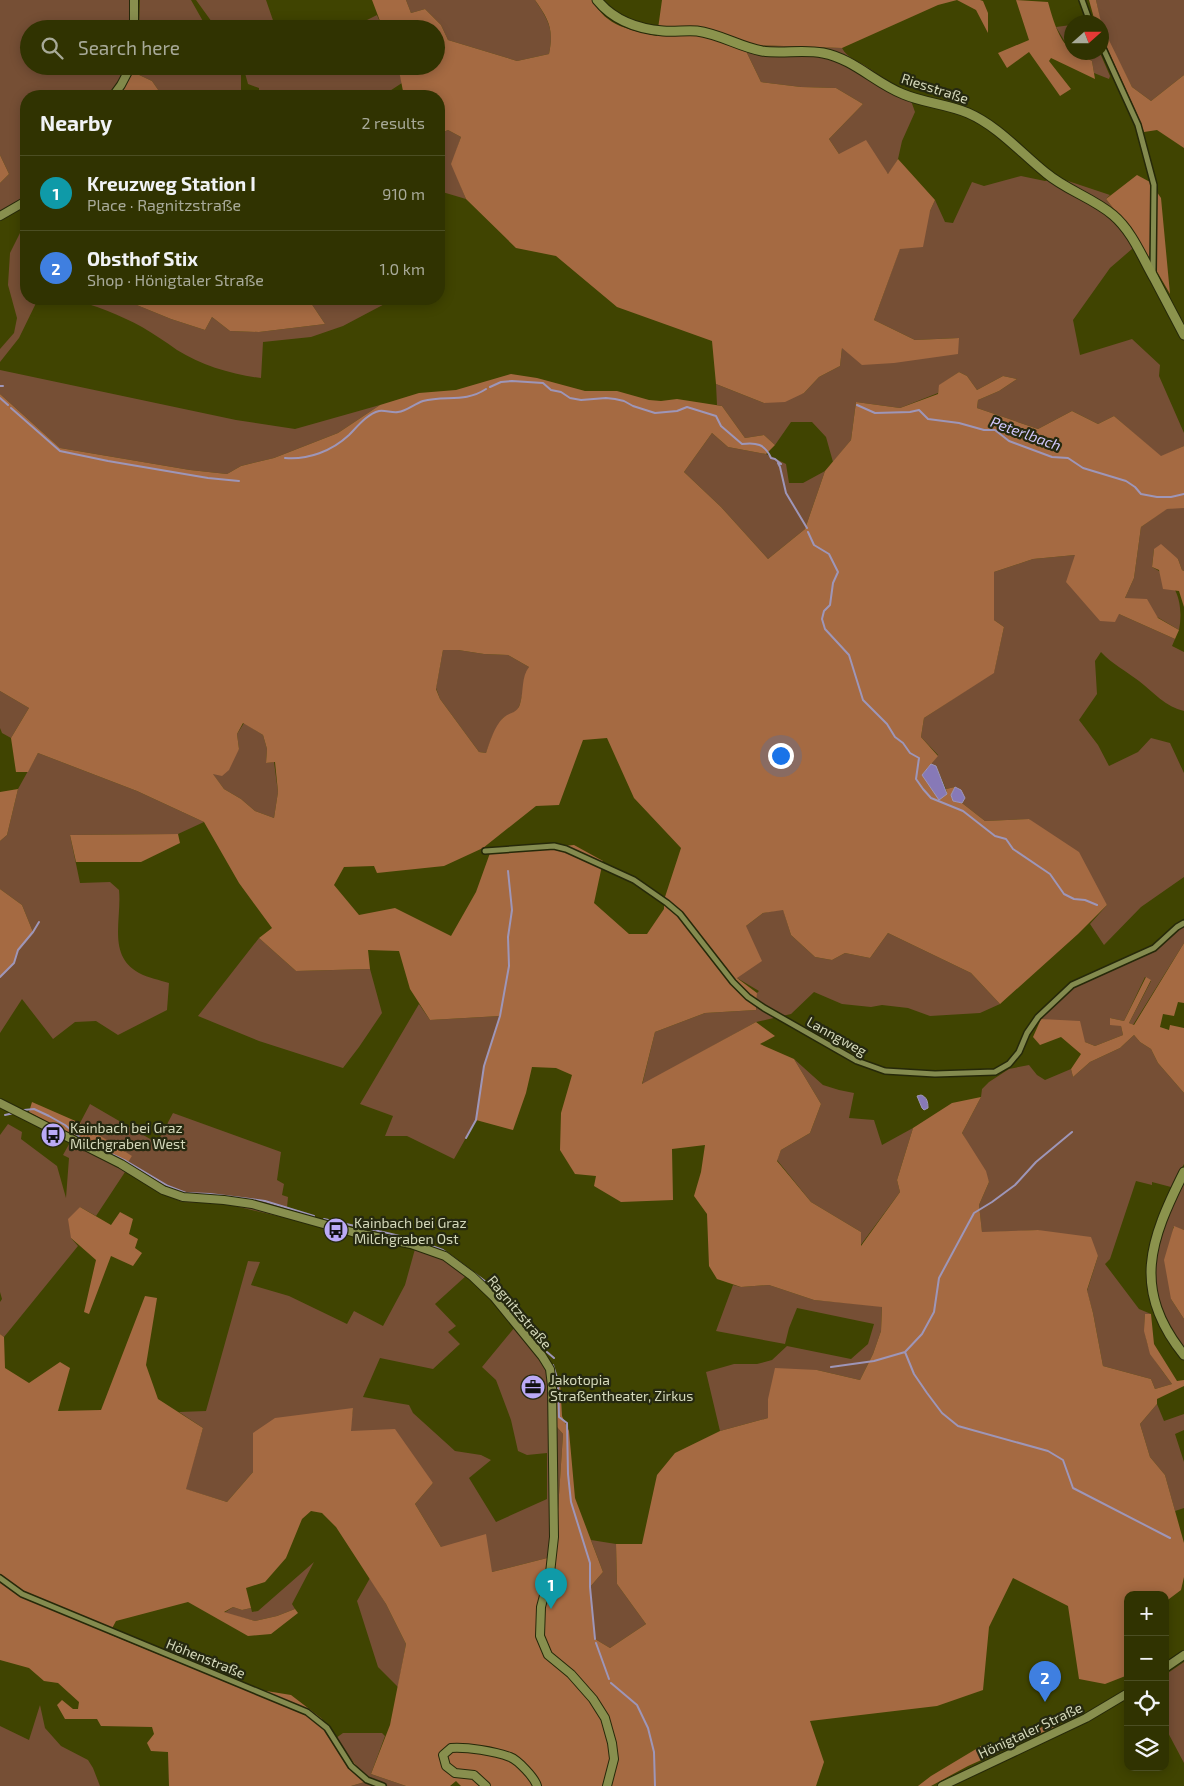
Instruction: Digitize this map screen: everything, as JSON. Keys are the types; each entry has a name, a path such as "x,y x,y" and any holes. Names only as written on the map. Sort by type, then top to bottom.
{"main road":[{"path":"134,0 134,20"},
{"name":"Riesstraße","path":"597,0 615,17 645,29 711,33 750,49 765,52 806,51 829,55 862,69 902,94 970,114 997,131 1055,181 1104,208 1114,216 1133,240 1184,335"},
{"path":"117,90 126,75"},
{"path":"0,216 20,204"},
{"name":"Ragnitzstraße","path":"0,1103 121,1164 163,1190 183,1197 252,1204 352,1232 411,1244 445,1256 472,1276 494,1297 550,1368 552,1386 554,1537 550,1574 541,1607 540,1636 548,1655 571,1674 593,1699 605,1718 614,1759 608,1786"},
{"path":"1184,1172 1165,1210 1157,1233 1151,1268 1151,1285 1157,1310 1164,1325 1184,1356"},
{"path":"1169,1665 1184,1655"},
{"name":"Hönigtaler Straße","path":"942,1786 1086,1718 1124,1695"},
{"path":"486,1786 474,1775 455,1773 450,1770 446,1766 443,1755 451,1748 463,1747 512,1758 536,1781 537,1786"}],"street":[{"path":"1082,0 1087,15"},
{"path":"1108,60 1138,125 1154,185 1153,277"},
{"name":"Lanngweg","path":"485,851 554,846 566,848 634,880 680,914 748,997 856,1062 885,1071 936,1074 995,1072 1002,1069 1019,1052 1038,1017 1072,985 1154,948 1184,923"},
{"name":"Höhenstraße","path":"0,1578 22,1594 307,1712 327,1728 351,1766 367,1780 383,1786"}],"shaded area":[{"path":"0,0 130,0 131,20 20,20 20,75 125,75 114,90 20,90 20,200 0,212 0,183 9,174 0,155"},
{"path":"140,0 191,0 202,20 139,20"},
{"path":"196,0 266,0 273,20 210,20"},
{"path":"372,0 406,0 411,13 425,9 436,20 380,20"},
{"path":"406,0 535,0 549,26 551,38 549,54 517,61 448,40 445,34 445,20 436,20 425,9 411,13"},
{"path":"535,0 593,0 598,9 612,22 629,29 657,36 662,0 957,0 938,5 842,48 757,45 747,53 761,82 801,87 836,88 863,104 829,139 839,154 866,140 888,174 898,159 935,200 930,211 923,247 900,249 874,320 915,340 959,338 958,354 894,363 862,365 842,348 840,366 819,377 804,393 785,402 764,403 716,384 712,341 617,307 556,256 516,248 466,199 451,164 461,137 448,130 445,131 445,90 403,90 400,75 445,75 445,34 448,40 517,61 549,54 551,38 549,25 544,13"},
{"path":"957,0 983,1 988,13 988,33 976,10"},
{"path":"1016,0 1048,2 1064,42 1064,60 1092,61 1095,79 1051,58 1049,61 1071,89 1060,96 1029,52 1007,68 998,53 1029,40"},
{"path":"1089,0 1096,0 1099,15 1093,15"},
{"path":"1096,0 1184,0 1184,75 1151,101 1132,87 1109,43 1109,15 1099,15"},
{"path":"377,15 379,20 367,20"},
{"path":"1064,26 1064,40 1056,27"},
{"path":"1109,40 1132,87 1151,101 1184,75 1184,148 1157,130 1144,132 1109,52"},
{"path":"757,45 842,48 850,57 908,92 915,112 902,141 898,159 889,174 839,154 829,139 863,104 836,88 801,87 761,82 747,53"},
{"path":"1090,60 1103,60 1110,76 1109,79 1094,73 1092,61"},
{"path":"125,75 139,75 152,81 158,90 114,90"},
{"path":"139,75 241,75 241,90 158,90 152,81"},
{"path":"246,75 400,75 402,83 391,90 259,90 259,88 248,84"},
{"path":"448,130 461,137 452,164 466,199 445,193 445,131"},
{"path":"0,155 9,174 0,183"},
{"path":"1137,175 1150,182 1161,198 1170,294 1140,242 1106,199"},
{"path":"1021,176 1045,181 1059,178 1110,195 1106,199 1140,242 1110,268 1073,320 1080,355 1132,339 1160,365 1159,376 1184,433 1184,446 1161,457 1114,416 1098,424 1072,411 1038,429 977,408 978,400 999,391 1017,379 1003,376 977,390 967,376 959,372 940,385 938,393 900,408 856,402 851,440 833,462 826,437 812,422 791,422 775,445 764,435 745,438 722,406 717,405 716,384 764,403 804,393 819,377 840,366 842,348 958,354 958,338 915,340 874,320 900,248 930,211 935,200 945,222 953,223 972,182 984,186"},
{"path":"20,233 20,305 35,305 19,338 0,362 0,349 14,333 17,318 8,285 10,253"},
{"path":"91,305 137,305 205,330 212,317 230,331 259,332 325,324 312,305 383,305 343,326 311,337 263,342 261,378 228,372 207,365 177,350 125,318"},
{"path":"137,305 312,305 325,324 259,332 230,331 212,317 205,330"},
{"path":"0,370 236,420 295,429 380,405 338,433 274,458 241,466 227,474 190,470 60,448 0,394"},
{"path":"959,372 967,376 977,390 1003,376 1017,379 999,391 978,400 977,408 1038,429 1072,411 1098,424 1114,416 1161,456 1184,446 1184,508 1167,509 1141,527 1134,578 1125,598 1147,599 1158,618 1179,630 1175,639 1119,614 1115,622 1100,621 1066,582 1075,555 1033,559 994,572 994,620 1004,627 994,673 924,718 921,737 938,756 922,775 947,794 946,789 955,787 951,795 953,801 962,803 985,821 1029,819 1079,852 1107,905 1078,934 1000,1004 971,973 888,933 870,958 845,953 832,960 815,957 791,935 783,910 763,913 746,926 762,961 737,978 757,993 756,1010 705,1013 655,1032 642,1084 756,1022 775,1036 760,1044 794,1059 821,1104 810,1133 781,1150 777,1161 811,1202 861,1232 861,1246 900,1192 897,1180 913,1128 952,1103 981,1097 962,1133 986,1171 989,1182 979,1205 982,1232 1038,1230 1091,1237 1098,1256 1087,1290 1103,1366 1151,1379 1155,1389 1172,1384 1150,1354 1144,1331 1145,1314 1151,1314 1154,1344 1177,1381 1184,1380 1184,1386 1157,1399 1157,1404 1140,1424 1150,1457 1165,1475 1184,1543 1184,1577 1181,1590 1169,1599 1169,1591 1124,1591 1124,1677 1105,1684 1079,1679 1068,1606 1013,1578 989,1627 983,1690 937,1706 810,1721 824,1762 816,1786 461,1786 456,1781 450,1786 406,1786 371,1774 390,1725 406,1644 386,1604 336,1527 322,1513 311,1511 302,1519 286,1558 265,1582 246,1588 251,1608 242,1610 233,1607 224,1612 255,1621 277,1616 295,1609 298,1613 271,1634 248,1636 188,1602 116,1621 109,1634 236,1686 291,1695 321,1718 368,1781 351,1786 169,1786 168,1752 151,1751 147,1743 154,1734 152,1727 101,1726 97,1719 65,1719 57,1705 62,1700 73,1709 78,1709 79,1702 58,1683 44,1681 29,1668 0,1660 0,1334 4,1337 5,1368 29,1383 60,1362 70,1368 58,1411 101,1410 145,1296 157,1298 146,1365 158,1399 203,1428 186,1489 227,1502 253,1472 253,1433 275,1418 353,1408 351,1431 395,1429 433,1483 415,1504 441,1547 486,1534 492,1572 555,1556 563,1434 556,1426 556,1380 560,1380 562,1416 569,1431 575,1498 603,1572 590,1587 595,1639 610,1648 646,1624 617,1584 616,1544 642,1544 657,1475 675,1453 720,1431 768,1418 768,1399 775,1368 817,1370 860,1380 873,1354 881,1331 882,1307 814,1300 769,1285 741,1287 717,1279 709,1266 707,1214 694,1196 701,1172 705,1145 672,1149 673,1200 621,1202 594,1186 596,1176 575,1174 560,1150 561,1113 572,1075 556,1068 532,1067 526,1093 513,1130 476,1120 484,1066 500,1016 430,1020 410,989 399,951 368,950 370,969 296,971 259,938 272,928 239,883 204,822 137,791 38,753 28,772 16,772 11,738 29,708 0,691 0,394 60,448 190,470 227,474 241,466 274,458 338,433 380,405 419,393 456,390 511,374 537,378 585,391 617,391 649,400 677,399 722,406 745,438 764,435 775,445 766,454 728,447 712,433 684,472 721,507 768,559 805,529 825,471 851,440 856,402 900,408 938,394 939,385","holes":["443,650 508,655 529,667 526,671 519,707 505,716 497,725 486,753 479,752 440,699 436,689","243,723 263,735 267,749 266,763 275,762 278,792 274,818 255,811 241,799 224,789 213,774 222,776 229,770 239,749 237,734","607,738 634,798 681,848 664,900 664,909 647,934 629,934 594,903 603,861 574,845 490,853 476,892 451,936 395,908 359,915 334,885 344,867 374,866 377,873 444,866 483,848 536,806 559,805 583,740"]},
{"path":"712,433 728,447 766,454 786,464 789,483 803,483 825,471 805,529 768,559 721,507 684,472"},
{"path":"1184,508 1184,571 1178,559 1154,549 1152,567 1167,578 1177,594 1180,611 1179,630 1125,598 1134,578 1141,527 1166,509"},
{"path":"1161,544 1178,559 1184,571 1184,607 1179,591 1163,589 1159,570 1152,567 1154,549"},
{"path":"1075,555 1119,614 1175,639 1172,646 1184,652 1184,711 1166,703 1101,652 1095,661 1097,694 1079,720 1098,745 1109,766 1138,752 1151,738 1170,743 1184,773 1184,877 1141,907 1104,945 1090,924 1107,905 1029,819 985,821 962,803 965,798 955,787 946,789 936,766 931,764 938,755 921,737 924,718 994,672 1004,627 994,620 994,572 1033,559"},
{"path":"443,650 508,655 529,667 517,711 503,718 492,737 486,753 479,752 440,699 436,688"},
{"path":"0,691 29,708 11,738 2,733 0,728"},
{"path":"244,723 263,735 267,749 266,763 274,762 278,792 274,818 255,811 241,799 224,789 212,773 239,749 237,734"},
{"path":"38,753 137,791 204,822 178,834 70,835 80,883 110,882 119,890 119,947 129,966 150,978 169,983 167,1010 118,1035 96,1021 75,1022 53,1039 22,999 0,1033 0,977 14,963 18,950 33,932 22,905 0,889 0,841 7,835 18,789"},
{"path":"931,764 936,766 947,794 939,800 922,775"},
{"path":"955,787 961,790 965,798 962,803 953,801 951,795"},
{"path":"18,789 7,835 0,841 0,792"},
{"path":"178,834 180,843 141,862 76,862 70,835"},
{"path":"0,889 22,905 33,932 18,950 14,963 0,977"},
{"path":"783,909 791,935 815,957 832,960 845,953 870,958 888,933 971,973 1000,1004 980,1013 930,1016 908,1008 842,1004 814,992 791,1014 756,1022 642,1085 655,1032 705,1013 756,1010 757,993 759,991 737,978 746,926 763,913"},
{"path":"1184,926 1184,943 1133,1025 1129,1023 1151,981 1145,977 1124,1021 1110,1018 1121,1026 1123,1035 1095,1046 1085,1042 1054,1021 1041,1019 1075,986 1158,949 1177,929"},
{"path":"259,938 296,971 370,969 382,1013 343,1068 259,1041 198,1016"},
{"path":"1184,943 1184,1003 1178,1002 1174,1016 1163,1014 1160,1027 1169,1030 1170,1025 1184,1028 1184,1093 1158,1063 1151,1049 1140,1042 1134,1035 1120,1048 1090,1062 1073,1077 1071,1069 1081,1054 1061,1037 1040,1045 1033,1037 1041,1019 1080,1021 1085,1042 1095,1046 1123,1035 1121,1026 1110,1025 1110,1018 1124,1021 1146,977 1151,980 1129,1023 1134,1025"},
{"path":"419,1004 430,1020 500,1016 484,1066 476,1120 454,1159 407,1136 385,1136 393,1116 360,1104"},
{"path":"1134,1035 1140,1042 1151,1049 1158,1063 1184,1093 1184,1164 1171,1187 1152,1182 1152,1185 1136,1181 1110,1259 1105,1264 1139,1309 1151,1314 1145,1314 1148,1344 1155,1359 1172,1384 1155,1389 1151,1379 1103,1366 1087,1291 1098,1256 1038,1230 982,1233 979,1205 989,1182 962,1133 981,1097 982,1089 1009,1069 1029,1065 1037,1075 1045,1080 1071,1069 1073,1077 1090,1062 1120,1048"},
{"path":"794,1059 823,1085 854,1093 849,1118 874,1120 882,1145 913,1128 897,1180 900,1192 860,1246 861,1232 811,1202 777,1160 781,1150 810,1133 821,1104"},
{"path":"917,1096 925,1097 927,1102 928,1108 924,1110"},
{"path":"32,1102 80,1123 132,1156 126,1165 29,1112"},
{"path":"90,1104 157,1143 173,1113 281,1152 277,1180 284,1184 282,1195 288,1197 286,1218 226,1204 182,1202 125,1172 96,1216 80,1207 71,1238 78,1246 4,1337 0,1334 0,1302 2,1299 0,1292 0,1135 8,1124 22,1132 21,1139 57,1166 66,1198 69,1158 63,1155 73,1137 132,1157 80,1123"},
{"path":"1184,1181 1184,1230 1173,1227 1171,1299 1184,1319 1184,1349 1167,1323 1160,1305 1156,1286 1156,1268 1162,1233"},
{"path":"80,1207 111,1225 120,1212 133,1219 129,1234 138,1239 135,1248 142,1253 133,1266 111,1256 89,1314 84,1312 96,1260 71,1238 68,1219"},
{"path":"1174,1226 1184,1230 1184,1319 1171,1299 1164,1260"},
{"path":"415,1249 441,1259 467,1275 435,1304 456,1326 448,1332 460,1344 433,1369 380,1358 363,1397 409,1405 413,1413 455,1451 481,1455 491,1460 469,1478 496,1522 547,1499 547,1453 527,1455 518,1451 511,1420 496,1380 482,1367 519,1322 550,1369 556,1426 563,1434 555,1556 492,1572 441,1547 415,1504 433,1483 350,1431 353,1408 253,1472 227,1502 185,1489 203,1428 179,1412 206,1411 248,1261 260,1262 251,1285 289,1296 347,1324 354,1311 383,1326 405,1285"},
{"path":"733,1285 741,1287 769,1285 814,1300 882,1306 881,1331 873,1354 860,1380 817,1370 768,1399 768,1418 720,1431 706,1372 734,1364 757,1364 772,1360 787,1346 851,1359 868,1344 874,1324 797,1308 785,1344 716,1331"},
{"path":"1157,1404 1164,1421 1184,1414 1184,1430 1175,1434 1184,1462 1184,1508 1175,1511 1165,1475 1150,1457 1140,1424"},
{"path":"591,1540 616,1544 617,1584 646,1624 610,1648 595,1639 590,1587 603,1572"},
{"path":"314,1562 292,1604 295,1609 277,1616 255,1621 224,1613 233,1607 242,1610 251,1608 252,1612 258,1611"},
{"path":"370,1578 386,1604 406,1644 398,1687 378,1667 357,1601"},
{"path":"1184,1662 1184,1763 1169,1735 1169,1672"},
{"path":"40,1705 45,1728 61,1746 88,1760 100,1786 0,1786 0,1726 29,1740"},
{"path":"1056,1722 1059,1725 968,1766 931,1786 918,1786 981,1746 985,1748"},
{"path":"343,1733 382,1733 385,1736 371,1774 406,1786 351,1786 368,1781 336,1738"}],"waterway":[{"name":"Peterlbach","path":"490,387 501,382 512,381 543,383 551,390 561,392 570,398 581,400 615,399 655,413 677,411 687,407 716,416 721,426 742,444 752,443 760,445 769,453 771,458 781,464"},
{"name":"Peterlbach","path":"285,458 302,458 327,450 342,441 366,418 379,411 401,411 423,401 470,396 486,389"},
{"path":"0,398 8,405"},
{"name":"Peterlbach","path":"857,405 875,413 919,410 928,419 959,423 984,430 995,430 1009,441 1052,457 1068,458 1083,468 1126,481 1141,494 1157,497 1171,497 1184,494"},
{"path":"11,408 60,451 208,478 239,481"},
{"path":"778,463 786,493 807,528"},
{"path":"808,532 814,545 829,554 838,572 833,583 830,605 824,611 822,619 825,629 849,655 863,700 887,724 895,737 903,743 910,753 919,758 916,779 923,789 931,798 963,811 995,836 1006,839 1013,849 1050,874 1064,894 1074,899 1085,900 1097,905"},
{"path":"466,1138 476,1120 484,1066 500,1016 509,966 508,937 512,910 508,871"},
{"path":"0,977 14,963 18,950 39,922"},
{"path":"24,1110 34,1109 49,1116 65,1125 84,1141 126,1161 168,1186 186,1193 265,1201 314,1216"},
{"path":"5,1115 14,1113"},
{"path":"831,1367 874,1361 905,1352 922,1334 934,1312 939,1278 974,1213 1015,1185 1036,1162 1072,1132"},
{"path":"324,1219 355,1226"},
{"path":"366,1228 404,1237"},
{"path":"418,1241 443,1250 501,1293 516,1318"},
{"path":"547,1352 554,1358"},
{"path":"905,1352 914,1374 927,1393 942,1413 958,1426 1048,1451 1063,1460 1073,1488 1170,1538"},
{"path":"553,1365 558,1381 559,1417 567,1423 568,1474 571,1502 590,1563 590,1587 595,1639"},
{"path":"596,1643 609,1679"},
{"path":"611,1683 637,1705 648,1728 654,1752 655,1786"}],"place":[{"name":"Kainbach bei Graz Milchgraben West","path":"53,1135"},
{"name":"Kainbach bei Graz Milchgraben Ost","path":"336,1230"},
{"name":"Jakotopia Straßentheater, Zirkus","path":"533,1387"},
{"name":"Kreuzweg Station I","path":"551,1609"},
{"name":"Obsthof Stix","path":"1045,1702"}]}
